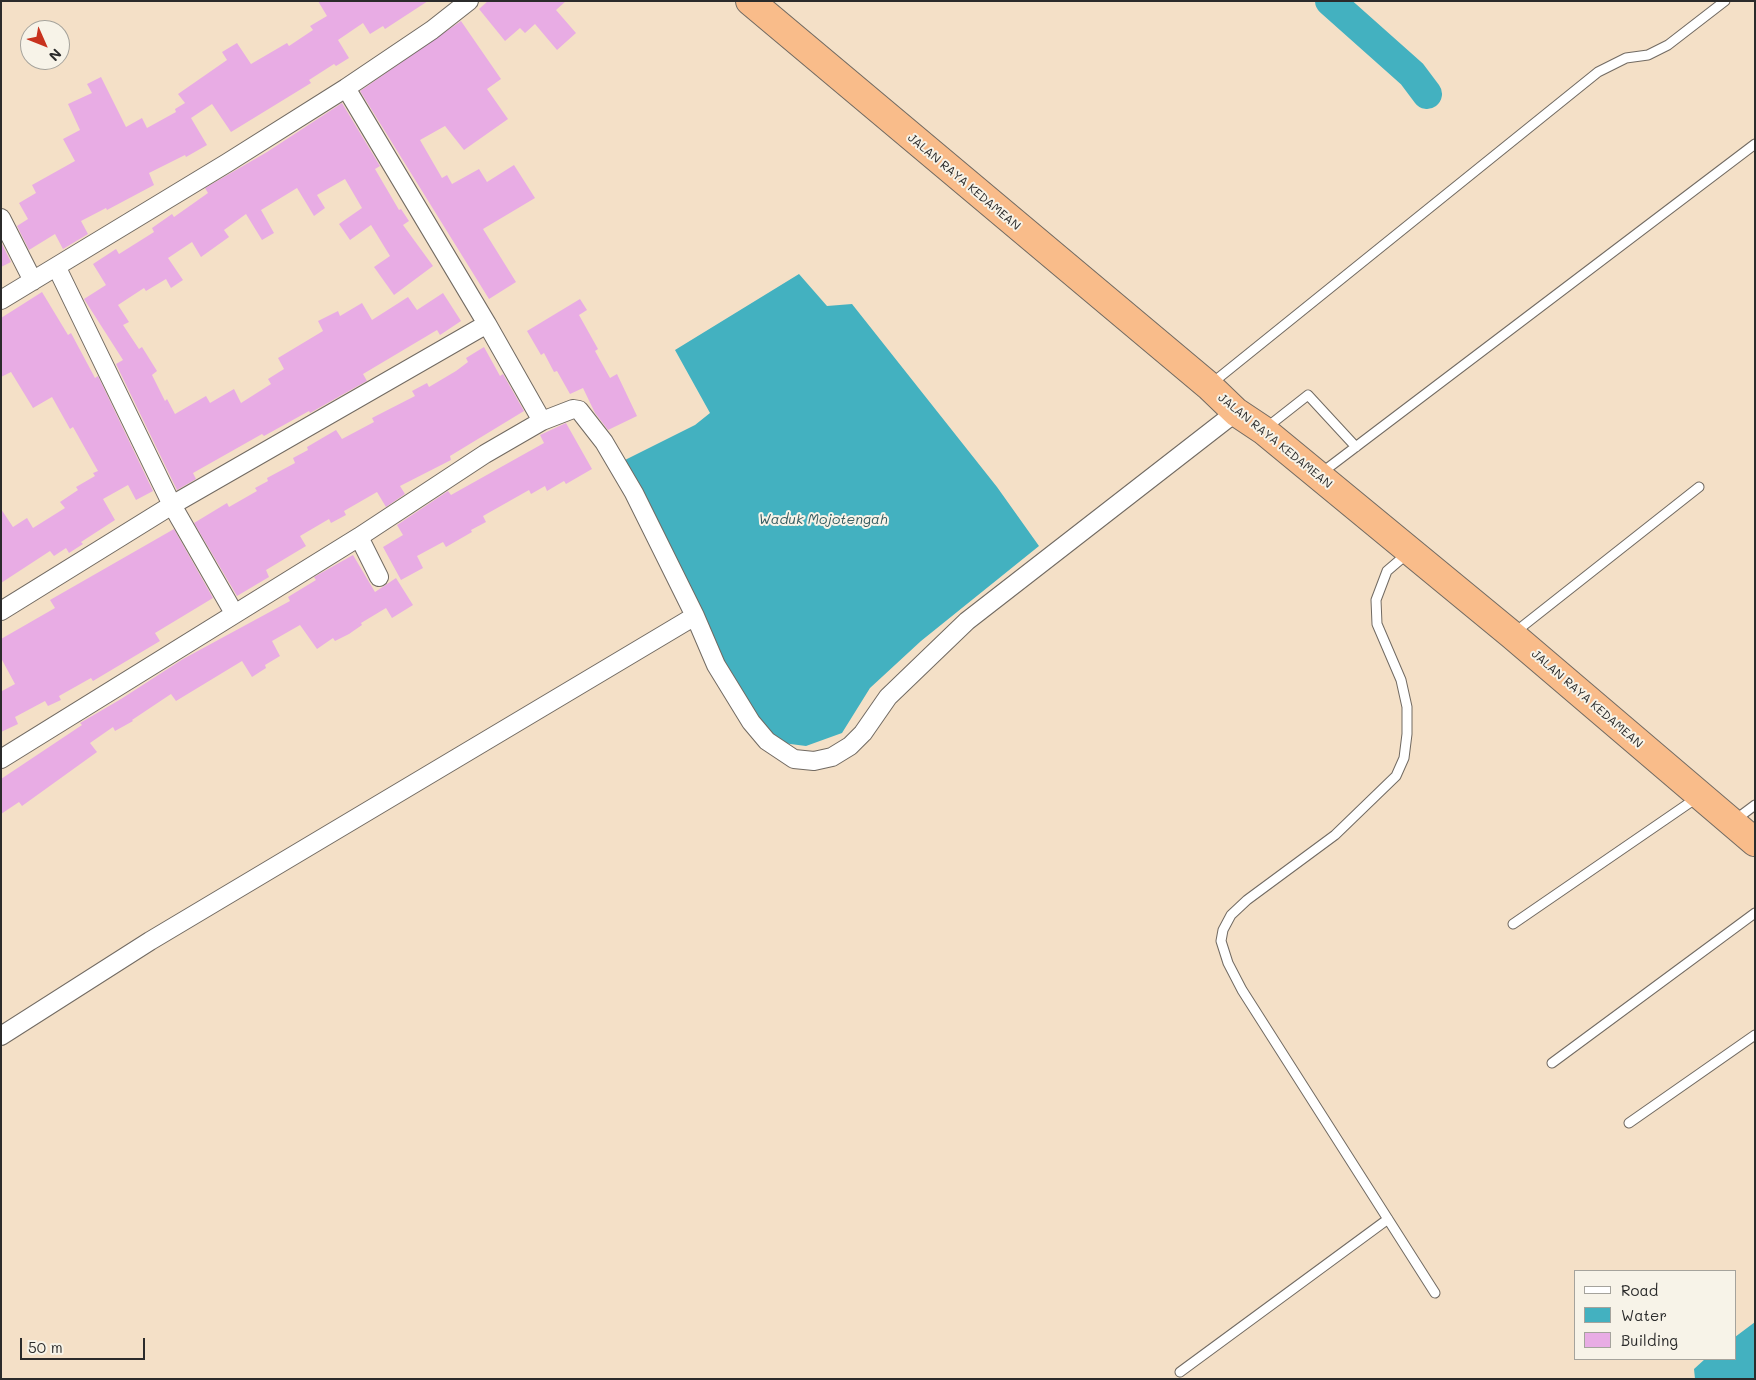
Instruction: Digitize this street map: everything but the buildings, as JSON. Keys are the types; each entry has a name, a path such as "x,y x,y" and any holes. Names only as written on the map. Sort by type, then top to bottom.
{"highway":[{"name":"JALAN RAYA KEDAMEAN","path":"750,1 1209,386 1236,412 1263,430 1512,635 1755,842"}],"street":[{"path":"1,300 57,268 346,88 432,30 470,1"},
{"path":"346,88 487,324 542,422"},
{"path":"1,218 33,281"},
{"path":"57,268 172,504 234,613"},
{"path":"1,611 172,504 487,324"},
{"path":"1,759 359,537 485,454 542,422 573,409 579,410 604,442 634,492 695,616 716,665 751,722 767,741 794,759 814,761 832,757 850,746 863,732 888,697 967,621 1236,412"},
{"path":"359,537 379,577"},
{"path":"1,1036 150,942 695,616"}],"lane":[{"path":"1209,386 1598,72 1626,58 1648,55 1668,45 1725,1"},
{"path":"1318,476 1755,144"},
{"path":"1263,430 1308,395 1356,447"},
{"path":"1512,635 1698,488"},
{"path":"1410,551 1387,570 1376,600 1377,624 1401,680 1406,707 1407,734 1404,758 1396,776 1335,835 1236,910 1223,930 1221,941 1228,963 1242,990 1435,1293"},
{"path":"1513,924 1700,796"},
{"path":"1732,823 1755,805"},
{"path":"1552,1063 1755,913"},
{"path":"1630,1123 1755,1035"},
{"path":"1180,1372 1388,1219"}],"water":[{"name":"Waduk Mojotengah","path":"799,274 827,306 852,304 997,487 1039,546 921,641 870,688 842,733 806,746 767,741 617,464 695,425 710,413 675,350"},
{"path":"1755,1322 1755,1379 1695,1379 1694,1369 1704,1360 1736,1360 1736,1336"}],"waterway":[{"path":"1330,1 1412,74 1427,94"}]}
